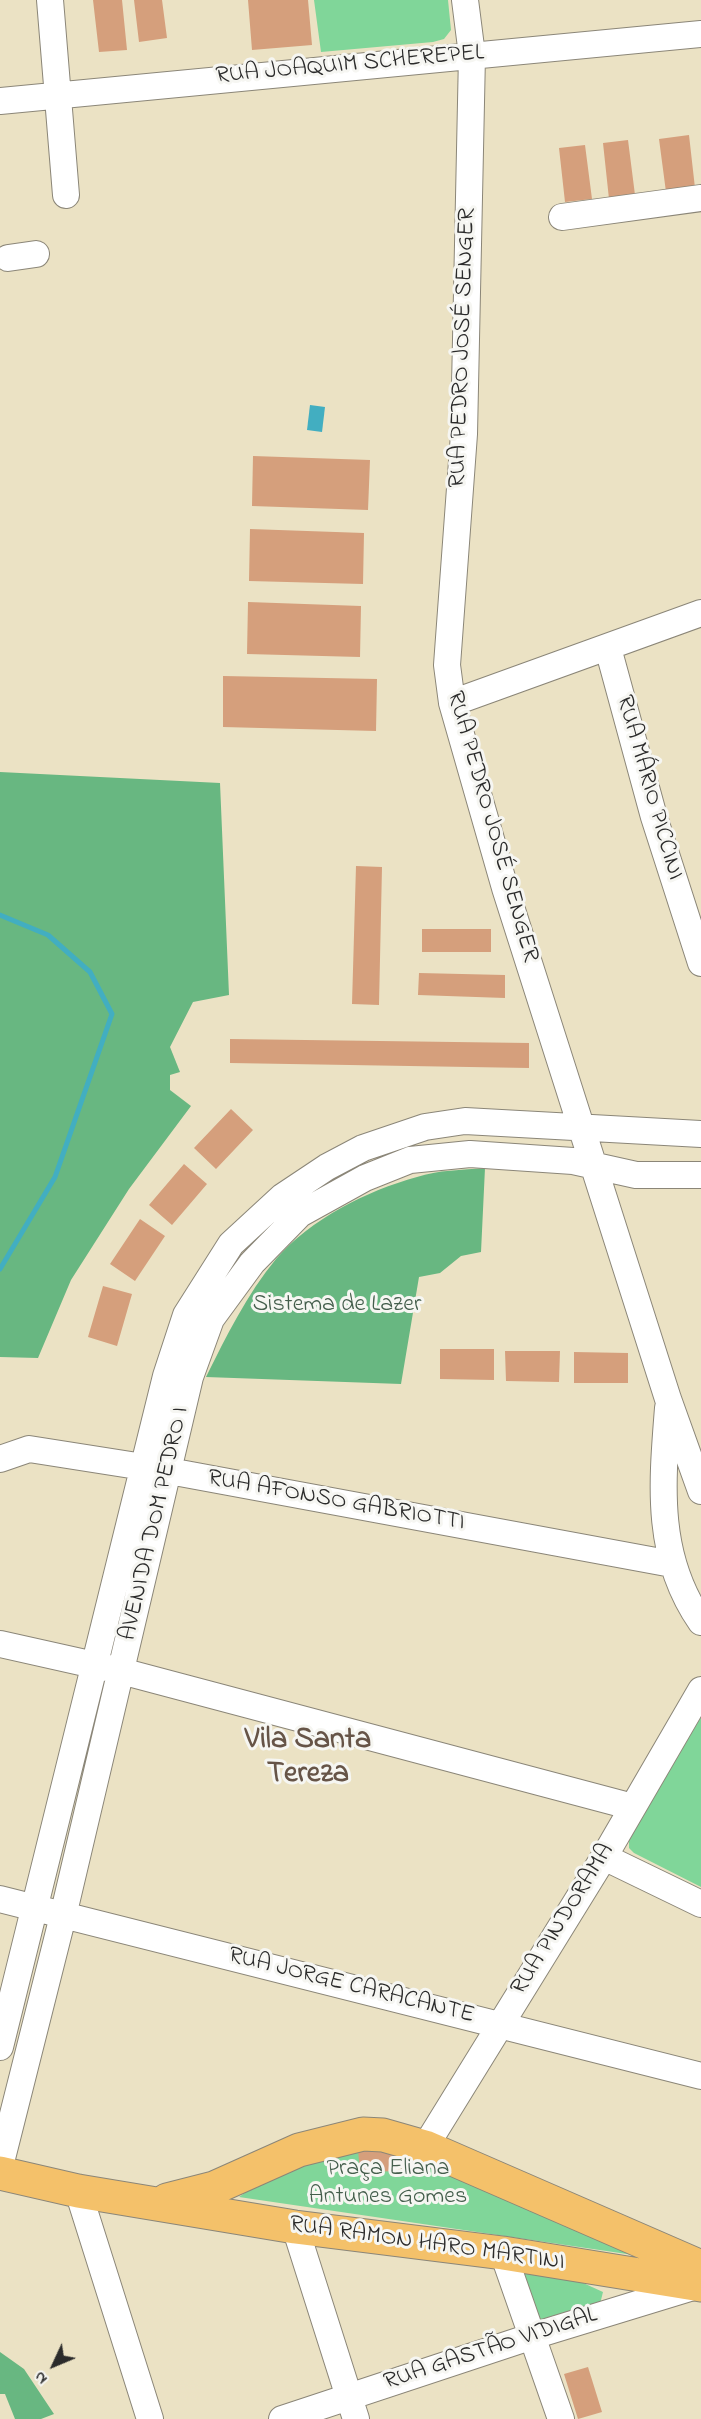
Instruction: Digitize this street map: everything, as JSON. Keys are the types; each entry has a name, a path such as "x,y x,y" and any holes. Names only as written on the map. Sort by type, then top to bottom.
{"main road":[{"name":"RUA RAMON HARO MARTINI","path":"153,2202 195,2194 299,2150 363,2134 383,2135 425,2147 701,2267"},
{"name":"RUA RAMON HARO MARTINI","path":"0,2173 78,2191 295,2227 503,2253 701,2285"},
{"path":"239,2177 229,2197 229,2205 240,2218"}],"street":[{"path":"50,0 66,195"},
{"name":"RUA PEDRO JOSÉ SENGER","path":"465,0 472,55 464,434 447,665 452,703 498,864 668,1399 701,1490"},
{"name":"RUA JOAQUIM SCHEREPEL","path":"0,101 701,34"},
{"path":"562,217 701,198"},
{"path":"8,258 36,254"},
{"path":"452,703 701,613"},
{"name":"RUA MÁRIO PICCINI","path":"608,648 654,817 701,963"},
{"name":"AVENIDA DOM PEDRO I","path":"0,2047 166,1376 186,1315 231,1244 282,1197 327,1167 363,1148 425,1127 465,1120 701,1134"},
{"path":"611,1214 614,1201 620,1191 636,1175 620,1165 615,1151 617,1143 632,1130"},
{"name":"AVENIDA DOM PEDRO I","path":"0,2166 63,1916 190,1377 211,1319 252,1263 300,1214 365,1178 410,1160 470,1154 573,1161 636,1175 701,1175"},
{"name":"RUA PEDRO JOSÉ SENGER","path":"668,1399 662,1489 663,1518 672,1564 688,1601 701,1622"},
{"name":"RUA AFONSO GABRIOTTI","path":"0,1459 29,1449 169,1471 672,1564"},
{"path":"662,1489 674,1479 684,1477 696,1482 701,1490"},
{"path":"0,1644 121,1671 633,1806"},
{"name":"RUA PINDORAMA","path":"425,2147 604,1857 701,1690"},
{"path":"604,1857 701,1904"},
{"name":"RUA JORGE CARACANTE","path":"0,1899 500,2023 701,2076"},
{"path":"78,2191 150,2419"},
{"path":"295,2227 352,2407"},
{"path":"503,2253 561,2419"},
{"name":"RUA GASTÃO VIDIGAL","path":"282,2419 352,2407 532,2336 701,2285"}],"green space":[{"path":"314,0 448,0 451,30 444,39 433,42 321,52"},
{"path":"0,772 220,783 229,995 193,1002 170,1047 180,1072 170,1075 170,1090 191,1106 129,1189 71,1280 38,1358 0,1357"},
{"name":"Sistema de Lazer","path":"485,1168 481,1252 461,1256 440,1273 419,1277 401,1384 206,1377 238,1316 265,1272 306,1231 340,1208 378,1190 433,1173"},
{"path":"701,1717 701,1887 634,1853 629,1848 629,1839"},
{"name":"Praça Eliana Antunes Gomes","path":"398,2149 654,2258 239,2197 277,2170 320,2154"},
{"path":"517,2271 581,2282 603,2292 600,2304 538,2321"},
{"path":"0,2352 24,2369 54,2414 41,2419 15,2419 5,2394 0,2394"}],"water":[{"path":"310,405 325,407 322,432 307,430"}],"building":[{"path":"93,0 122,0 127,50 99,52"},
{"path":"134,0 162,0 167,38 139,42"},
{"path":"248,0 308,0 312,45 252,50"},
{"path":"689,135 695,188 666,192 659,139"},
{"path":"628,140 635,195 609,199 603,143"},
{"path":"585,145 592,199 565,202 559,148"},
{"path":"253,456 370,460 368,510 252,506"},
{"path":"250,529 364,533 363,584 249,581"},
{"path":"248,602 361,606 360,657 247,654"},
{"path":"223,676 377,679 376,731 223,727"},
{"path":"356,866 382,867 379,1005 352,1004"},
{"path":"422,929 491,929 491,952 422,952"},
{"path":"419,973 505,975 505,998 418,995"},
{"path":"230,1039 529,1043 529,1068 230,1063"},
{"path":"231,1109 253,1130 216,1169 194,1148"},
{"path":"184,1164 207,1184 172,1225 149,1205"},
{"path":"140,1219 165,1236 135,1281 110,1264"},
{"path":"103,1286 132,1294 117,1346 88,1337"},
{"path":"440,1349 494,1349 494,1380 440,1379"},
{"path":"505,1351 560,1351 559,1382 506,1381"},
{"path":"574,1352 628,1353 628,1383 574,1383"},
{"path":"398,2149 402,2171 360,2172 358,2150"},
{"path":"588,2367 602,2412 578,2419 564,2374"}],"waterway":[{"path":"0,915 48,935 90,972 112,1014 55,1177 0,1269"}],"district":[{"name":"Vila Santa Tereza","path":"308,1759"}]}
